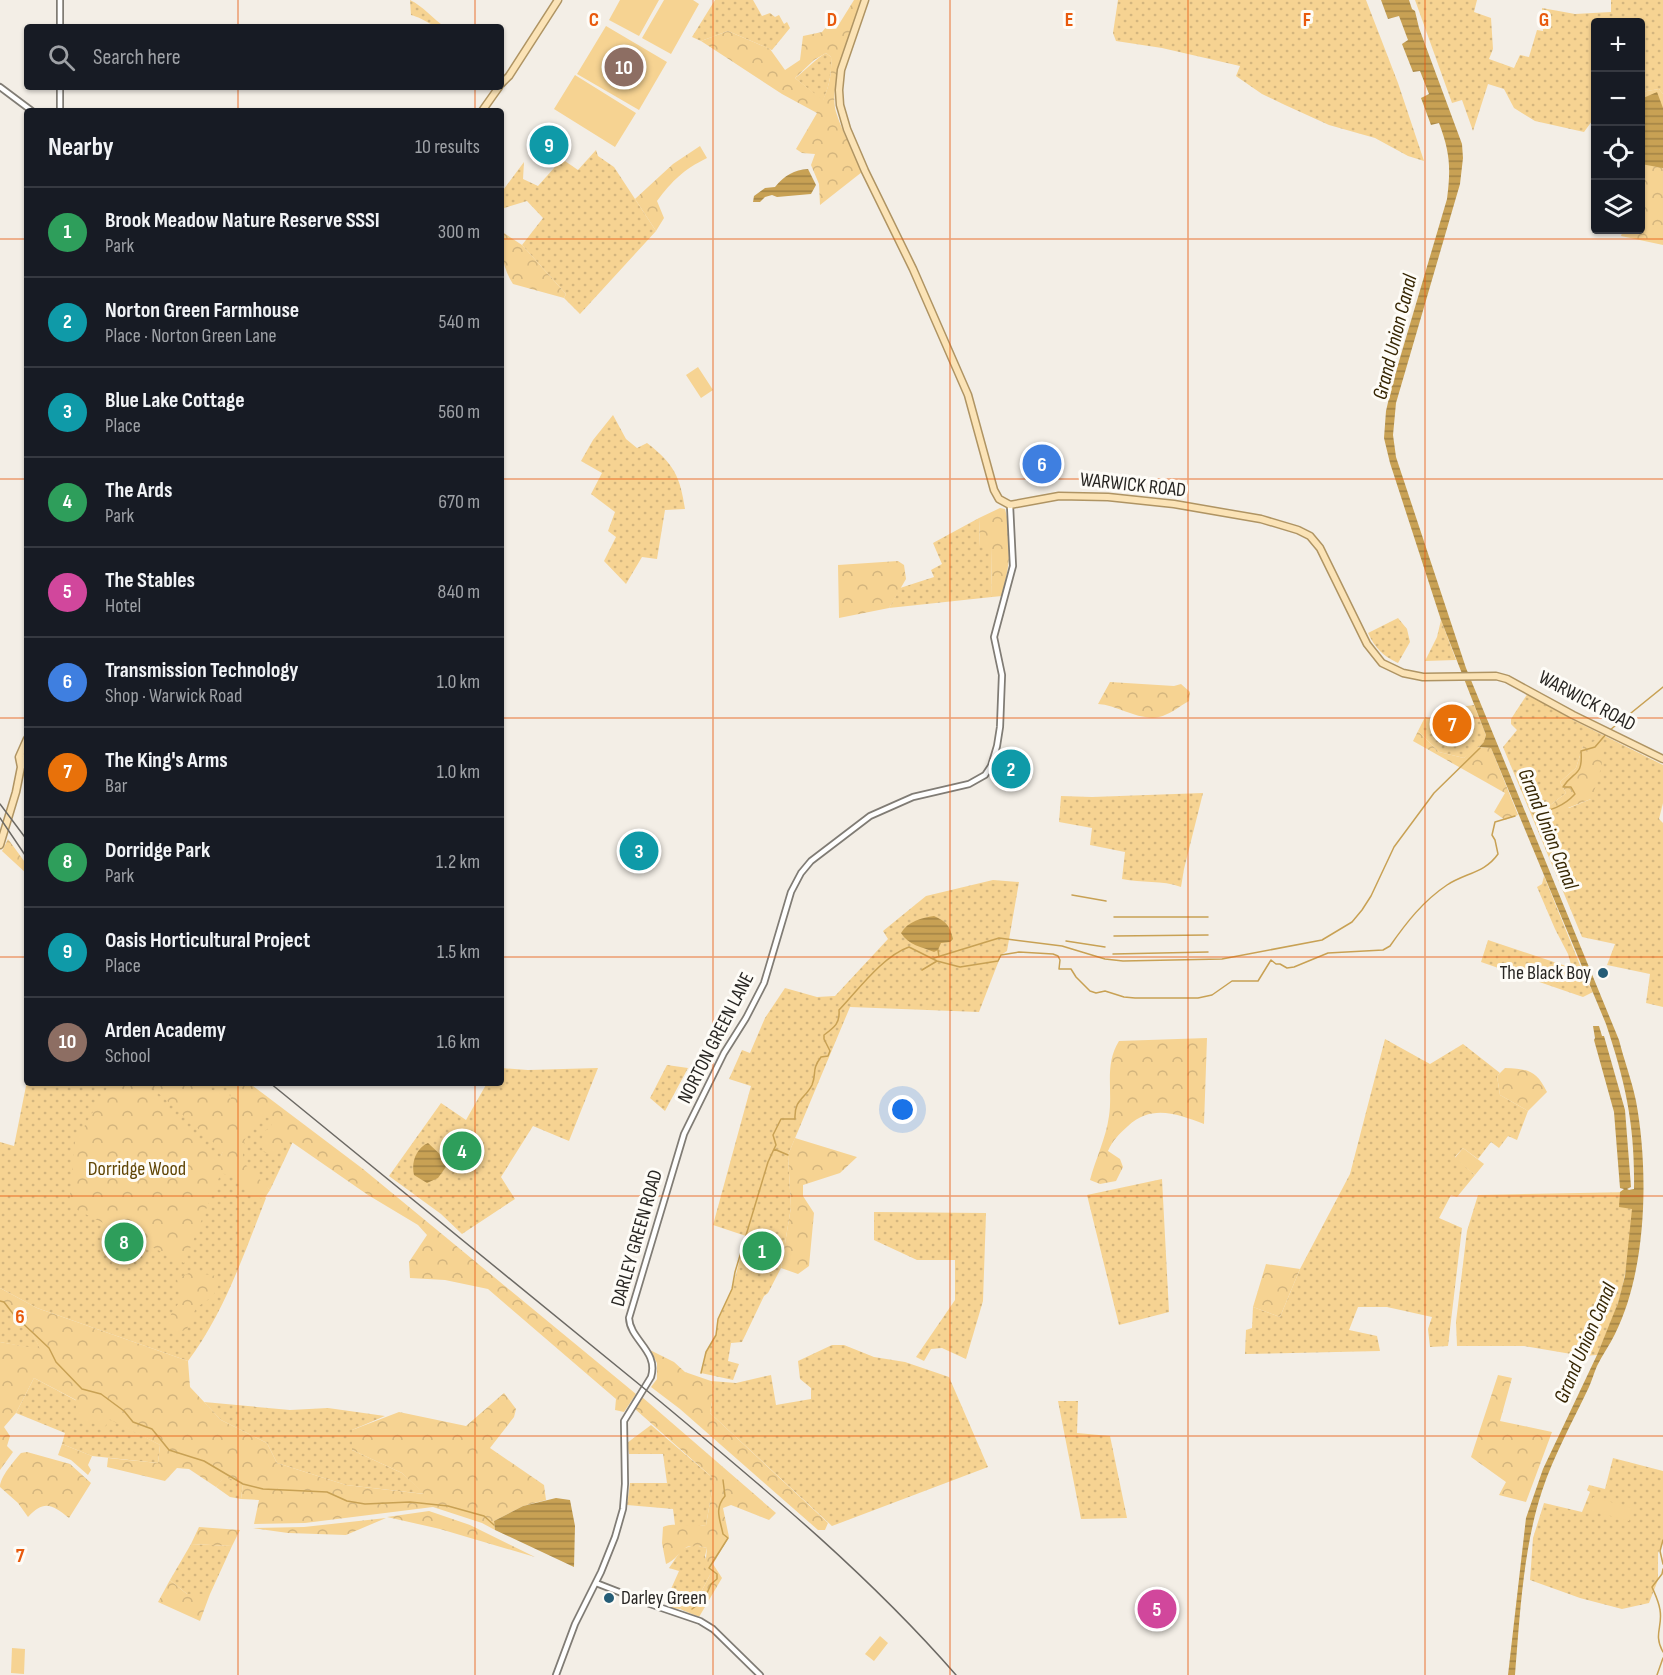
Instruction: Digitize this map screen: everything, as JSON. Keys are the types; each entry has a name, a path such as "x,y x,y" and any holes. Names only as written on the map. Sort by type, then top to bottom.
{"main road":[{"path":"504,82 558,0"},
{"path":"865,0 841,70 839,90 843,116 865,171 913,269 968,395 994,490 999,499 1010,505"},
{"path":"484,108 497,90"},
{"name":"WARWICK ROAD","path":"1010,505 1059,496 1108,497 1174,504 1261,519 1298,530 1310,536 1320,548 1367,644 1382,663 1416,676 1507,678 1573,715 1663,759"},
{"path":"21,767 19,757 24,746"},
{"path":"0,845 24,760"}],"street":[{"path":"60,0 60,24"},
{"path":"0,87 28,108"},
{"path":"60,90 60,108"},
{"name":"NORTON GREEN LANE","path":"684,1134 724,1053 764,983 791,892 801,873 825,848 870,816 913,797 974,782 984,775 993,763 1000,727 1002,675 994,638 1013,566 1010,505"},
{"name":"DARLEY GREEN ROAD","path":"596,1583 606,1561 623,1509 626,1476 623,1431 625,1417 653,1371 651,1359 641,1340 632,1331 629,1318 684,1134"},
{"path":"556,1675 575,1624 596,1583 700,1621 713,1629 760,1675"}],"green space":[{"path":"410,0 441,24 431,24 411,15"},
{"path":"620,0 659,0 639,36 609,20"},
{"path":"664,0 693,0 699,4 671,54 642,38"},
{"path":"715,0 753,0 762,16 770,13 775,17 779,15 784,24 787,22 790,28 772,50 728,31 701,41 692,37"},
{"path":"854,0 862,0 838,72 834,101 839,120 862,172 820,205 819,184 811,165 815,154 802,153 796,149 817,113 782,94 701,41 728,31 770,49 785,70 800,60 803,36 822,32 827,26 836,29","holes":["826,53 831,57 830,80 823,100 795,78 814,60"]},
{"path":"1118,0 1366,0 1398,83 1424,161 1408,156 1375,138 1329,125 1262,94 1236,76 1240,66 1162,48 1116,41 1113,33"},
{"path":"1415,0 1477,0 1474,12 1491,18 1493,49 1489,59 1514,68 1520,55 1529,57 1537,30 1543,31 1542,8 1575,14 1611,12 1611,0 1663,0 1663,94 1659,89 1645,91 1645,18 1591,18 1591,122 1584,132 1535,121 1514,108 1504,89 1488,84 1473,131 1462,100 1452,103"},
{"path":"606,26 667,62 639,110 577,74"},
{"path":"826,53 831,57 831,69 823,101 795,78"},
{"path":"575,75 636,113 615,147 554,109"},
{"path":"1659,89 1663,94 1663,245 1621,236 1622,234 1645,234 1645,91"},
{"path":"700,146 707,158 679,176 657,201 664,218 656,231 635,199 673,164"},
{"path":"596,150 598,156 614,167 656,231 580,314 564,298 566,294 522,245 543,218 527,201 504,208 504,189 524,162 523,179 538,186 562,159 578,170"},
{"path":"504,233 522,245 566,294 564,298 513,284 506,271"},
{"path":"698,367 713,390 701,398 686,375"},
{"path":"613,415 626,439 637,448 647,443 670,464 681,488 685,509 665,510 657,559 642,557 626,584 604,561 616,537 608,531 615,512 591,494 602,473 581,461 593,440"},
{"path":"1000,508 1005,509 1008,520 1010,553 1002,596 992,597 991,547 980,547 979,518"},
{"path":"979,518 980,547 991,547 992,597 889,608 900,588 934,577 931,570 942,564 933,543"},
{"path":"898,561 904,565 906,579 889,608 839,618 838,565"},
{"path":"1398,618 1407,629 1410,642 1398,663 1380,651 1368,633"},
{"path":"1441,620 1456,660 1425,661 1437,637"},
{"path":"1110,682 1174,686 1181,684 1190,692 1189,701 1163,716 1143,717 1098,704"},
{"path":"1528,693 1571,719 1663,765 1663,803 1659,819 1663,823 1663,1007 1646,1003 1650,974 1607,965 1615,944 1582,937 1503,747 1517,730 1511,724 1511,719","holes":["1583,746 1591,799 1569,808 1549,806 1566,793 1560,782 1576,768"]},
{"path":"1474,705 1486,735 1485,742 1464,758 1439,752 1418,731 1425,717 1443,722 1460,721 1460,707"},
{"path":"1418,731 1439,752 1464,758 1476,747 1491,748 1518,815 1505,820 1494,812 1505,793 1413,741"},
{"path":"1597,740 1604,748 1591,799 1555,813 1546,811 1566,793 1560,782 1576,768 1583,746"},
{"path":"1203,793 1181,887 1167,883 1122,879 1125,852 1090,845 1092,828 1059,822 1061,796"},
{"path":"8,839 24,861 24,871 2,851"},
{"path":"1544,876 1593,992 1583,997 1481,962 1488,940 1572,968 1568,954 1537,887 1542,884"},
{"path":"993,880 1019,882 1007,951 1001,955 979,1012 850,1007 788,1155 791,1207 781,1268 768,1293 764,1296 742,1342 731,1343 728,1361 739,1364 733,1380 701,1373 706,1352 716,1335 718,1319 732,1289 746,1236 713,1225 751,1086 729,1079 742,1050 750,1053 765,1018 785,988 817,997 835,996 888,939 883,931 926,896"},
{"path":"1207,1038 1204,1124 1165,1113 1155,1113 1137,1119 1119,1135 1108,1151 1120,1159 1123,1167 1116,1181 1100,1184 1090,1180 1108,1124 1110,1068 1114,1050 1119,1041"},
{"path":"1385,1039 1430,1064 1463,1044 1500,1073 1497,1076 1500,1095 1528,1111 1517,1140 1508,1136 1499,1148 1491,1142 1478,1159 1463,1148 1455,1157 1475,1175 1457,1197 1451,1195 1439,1218 1462,1228 1448,1346 1430,1347 1428,1329 1432,1317 1387,1307 1358,1307 1349,1330 1377,1336 1380,1351 1245,1354 1246,1330 1252,1328 1253,1307 1280,1317 1300,1269 1350,1174"},
{"path":"667,1065 688,1068 665,1111 650,1098"},
{"path":"504,1068 528,1070 598,1068 569,1141 533,1126 501,1177 515,1199 462,1234 441,1214 389,1176 441,1103 466,1120 485,1086 504,1086"},
{"path":"1505,1068 1530,1072 1539,1079 1547,1092 1528,1111 1500,1095 1497,1076"},
{"name":"Dorridge Wood","path":"26,1086 241,1086 296,1135 270,1190 223,1152 221,1156 266,1198 223,1303 201,1343 188,1361 37,1308 0,1288 0,1142 14,1146"},
{"name":"Dorridge Wood","path":"108,1086 143,1086 220,1158 223,1151 150,1086 200,1086 231,1099 229,1086 253,1086 363,1169 636,1394 624,1412 615,1410 616,1399 488,1289 445,1280 410,1278 409,1262 427,1235 418,1225 368,1195 293,1143 285,1141 274,1155 264,1152 260,1144 264,1132 272,1125 272,1118 262,1117 251,1128 244,1142 243,1154 243,1162 270,1190 264,1199 257,1197 235,1177 221,1173 184,1263 69,1206 75,1142"},
{"path":"795,1138 857,1157 840,1173 803,1185 803,1196 814,1213 809,1266 798,1274 781,1268 791,1207 788,1155"},
{"path":"1463,1148 1484,1164 1475,1175 1455,1158"},
{"path":"1162,1179 1169,1312 1119,1325 1087,1195"},
{"path":"1634,1192 1625,1276 1616,1309 1597,1355 1583,1356 1524,1346 1457,1346 1456,1322 1467,1231 1478,1195"},
{"path":"874,1212 986,1213 983,1301 966,1359 942,1348 931,1349 924,1361 916,1357 955,1300 955,1260 917,1260 874,1240"},
{"path":"1266,1264 1300,1269 1280,1317 1253,1307"},
{"path":"191,1272 218,1277 219,1284 213,1296 196,1308 187,1329 175,1334 167,1325 172,1312 181,1300 177,1279"},
{"path":"0,1288 37,1308 188,1361 190,1387 221,1420 267,1443 277,1463 346,1485 424,1494 402,1473 352,1450 352,1430 399,1412 466,1426 504,1393 516,1409 514,1417 490,1448 544,1485 546,1500 523,1506 494,1521 495,1530 482,1523 433,1507 305,1523 254,1524 259,1500 241,1499 243,1484 225,1477 216,1487 189,1469 177,1468 165,1481 107,1467 108,1458 158,1463 160,1445 109,1419 105,1427 76,1418 76,1400 34,1378 16,1413 4,1427 10,1436 7,1446 13,1452 0,1470 0,1342 40,1349 30,1329 0,1301"},
{"path":"0,1301 4,1302 14,1315 30,1329 41,1350 0,1342"},
{"path":"832,1345 844,1345 874,1357 905,1362 949,1377 988,1467 832,1526 710,1413 714,1391 711,1381 736,1383 771,1375 776,1405 811,1399 811,1388 800,1379 798,1361"},
{"path":"650,1350 674,1362 685,1372 711,1381 714,1391 710,1413 828,1523 825,1530 818,1530 680,1409 651,1387 657,1379 657,1363"},
{"path":"1498,1375 1512,1378 1500,1421 1552,1432 1526,1502 1499,1495 1506,1482 1471,1457"},
{"path":"34,1378 160,1445 158,1463 92,1456 62,1444 65,1433 16,1413"},
{"path":"642,1397 776,1513 769,1520 731,1505 723,1508 729,1537 713,1564 722,1578 699,1617 680,1609 701,1592 710,1575 705,1568 707,1548 686,1547 666,1564 662,1543 663,1527 706,1525 714,1479 635,1409"},
{"path":"1058,1401 1078,1401 1077,1433 1110,1436 1127,1518 1081,1519"},
{"path":"204,1402 290,1410 328,1408 385,1416 352,1430 352,1450 402,1473 425,1494 346,1485 277,1463 267,1443 221,1420"},
{"path":"651,1425 714,1479 706,1525 693,1527 675,1525 673,1509 627,1505 630,1483 667,1483 663,1454 629,1454 627,1443"},
{"path":"62,1444 92,1456 88,1465 91,1470 88,1475 71,1460 58,1455"},
{"path":"27,1452 70,1464 91,1483 69,1518 48,1506 39,1508 28,1517 18,1503 0,1487 11,1465 21,1453"},
{"path":"1613,1458 1663,1471 1663,1543 1658,1553 1658,1580 1649,1603 1622,1609 1580,1598 1530,1580 1533,1538 1544,1503 1582,1512 1590,1492 1587,1490 1589,1485 1605,1489"},
{"path":"225,1476 243,1484 241,1499 230,1497 216,1487"},
{"path":"1593,1497 1632,1508 1629,1521 1589,1510"},
{"path":"429,1511 470,1525 535,1557 440,1529 387,1517"},
{"path":"386,1518 346,1535 288,1533 253,1528 304,1527"},
{"path":"199,1527 240,1530 232,1546 191,1544"},
{"path":"191,1544 232,1546 210,1594 187,1594 170,1580"},
{"path":"694,1545 707,1548 705,1556 710,1575 701,1592 680,1609 669,1608 671,1589 679,1571 669,1568 682,1549"},
{"path":"170,1580 187,1594 210,1594 200,1621 158,1602"},
{"path":"880,1636 888,1643 874,1661 865,1654"},
{"path":"12,1648 25,1649 24,1674 11,1673"}],"shaded area":[{"path":"1381,0 1409,0 1415,11 1419,28 1462,144 1463,158 1460,184 1396,403 1393,435 1396,457 1466,668 1619,1040 1636,1101 1643,1158 1642,1220 1634,1280 1615,1334 1597,1366 1542,1491 1526,1559 1515,1675 1508,1675 1526,1518 1543,1469 1597,1355 1618,1303 1625,1276 1632,1209 1619,1207 1620,1192 1624,1189 1620,1188 1614,1112 1594,1040 1593,1026 1599,1026 1604,1036 1625,1110 1631,1187 1627,1189 1629,1190 1634,1189 1633,1145 1624,1086 1606,1024 1491,748 1479,747 1486,735 1441,620 1384,438 1386,411 1392,385 1447,199 1449,169 1439,123 1431,125 1421,98 1429,94 1420,71 1413,72 1402,44 1408,40 1399,16 1388,19"},
{"path":"1657,92 1663,108 1663,168 1645,165 1645,97"},
{"path":"808,169 816,185 811,194 777,197 772,195 760,202 753,202 754,196 765,188 775,187 790,174"},
{"path":"934,916 947,924 953,939 950,942 941,943 938,950 934,952 916,945 901,933 911,923"},
{"path":"428,1143 448,1164 438,1178 427,1183 414,1175 413,1166 420,1148"},
{"path":"556,1498 570,1500 575,1526 574,1567 495,1530 494,1521 523,1506"}],"waterway":[{"path":"1610,730 1663,687"},
{"name":"Grand Union Canal","path":"1534,814 1556,807 1575,794 1571,787 1563,787 1579,769 1581,751 1595,747 1607,733"},
{"path":"934,958 999,938 1062,946 1105,959 1123,961 1222,959 1322,940 1352,922 1362,910 1394,847 1434,793 1480,748"},
{"path":"774,1149 776,1145 773,1135 781,1119 795,1119 796,1107 812,1085 818,1061 821,1057 828,1056 830,1051 824,1035 836,1024 839,1010 880,966 899,951 909,947 937,961 960,967 998,961 1001,955 1019,952 1053,954 1060,960 1059,969 1071,969 1090,991 1096,993 1105,991 1135,998 1198,998 1212,995 1232,981 1258,981 1271,960 1287,968 1328,953 1383,950 1390,946 1402,929 1438,891 1481,869 1493,860 1498,854 1492,835 1495,822 1515,816"},
{"path":"1072,895 1106,901"},
{"path":"1114,917 1208,917"},
{"path":"1114,936 1208,935"},
{"path":"1066,941 1105,947"},
{"path":"938,950 939,957"},
{"path":"1113,954 1208,952"},
{"path":"922,970 937,961"},
{"path":"701,1373 706,1352 716,1335 718,1319 732,1289 768,1162 774,1149 788,1155"},
{"path":"0,1301 4,1302 14,1315 49,1348 56,1362 82,1389 101,1394 124,1411 133,1422 152,1429 169,1450 204,1461 243,1484 263,1489 327,1492 347,1501 365,1504 410,1502 448,1506 484,1516 494,1525"},
{"path":"692,1609 704,1600 711,1584 717,1579 717,1574 709,1568 728,1538 723,1534 719,1514 720,1505 725,1496 723,1480"},
{"path":"1663,1540 1660,1551 1663,1564"},
{"path":"1663,1569 1652,1587 1660,1610 1658,1635 1663,1652"},
{"path":"1657,1675 1663,1658"}],"railway":[{"path":"0,804 24,836"},
{"path":"0,818 24,854"},
{"path":"274,1086 662,1403 777,1500 887,1602 956,1675"}],"place":[{"name":"Arden Academy","path":"624,67"},
{"name":"Oasis Horticultural Project","path":"549,145"},
{"name":"Transmission Technology","path":"1042,464"},
{"name":"The King's Arms","path":"1452,724"},
{"name":"Norton Green Farmhouse","path":"1011,769"},
{"name":"Blue Lake Cottage","path":"639,851"},
{"name":"The Black Boy","path":"1603,973"},
{"name":"The Ards","path":"462,1151"},
{"name":"Dorridge Park","path":"124,1242"},
{"name":"Brook Meadow Nature Reserve SSSI","path":"762,1251"},
{"name":"Darley Green","path":"609,1598"},
{"name":"The Stables","path":"1157,1609"}]}
